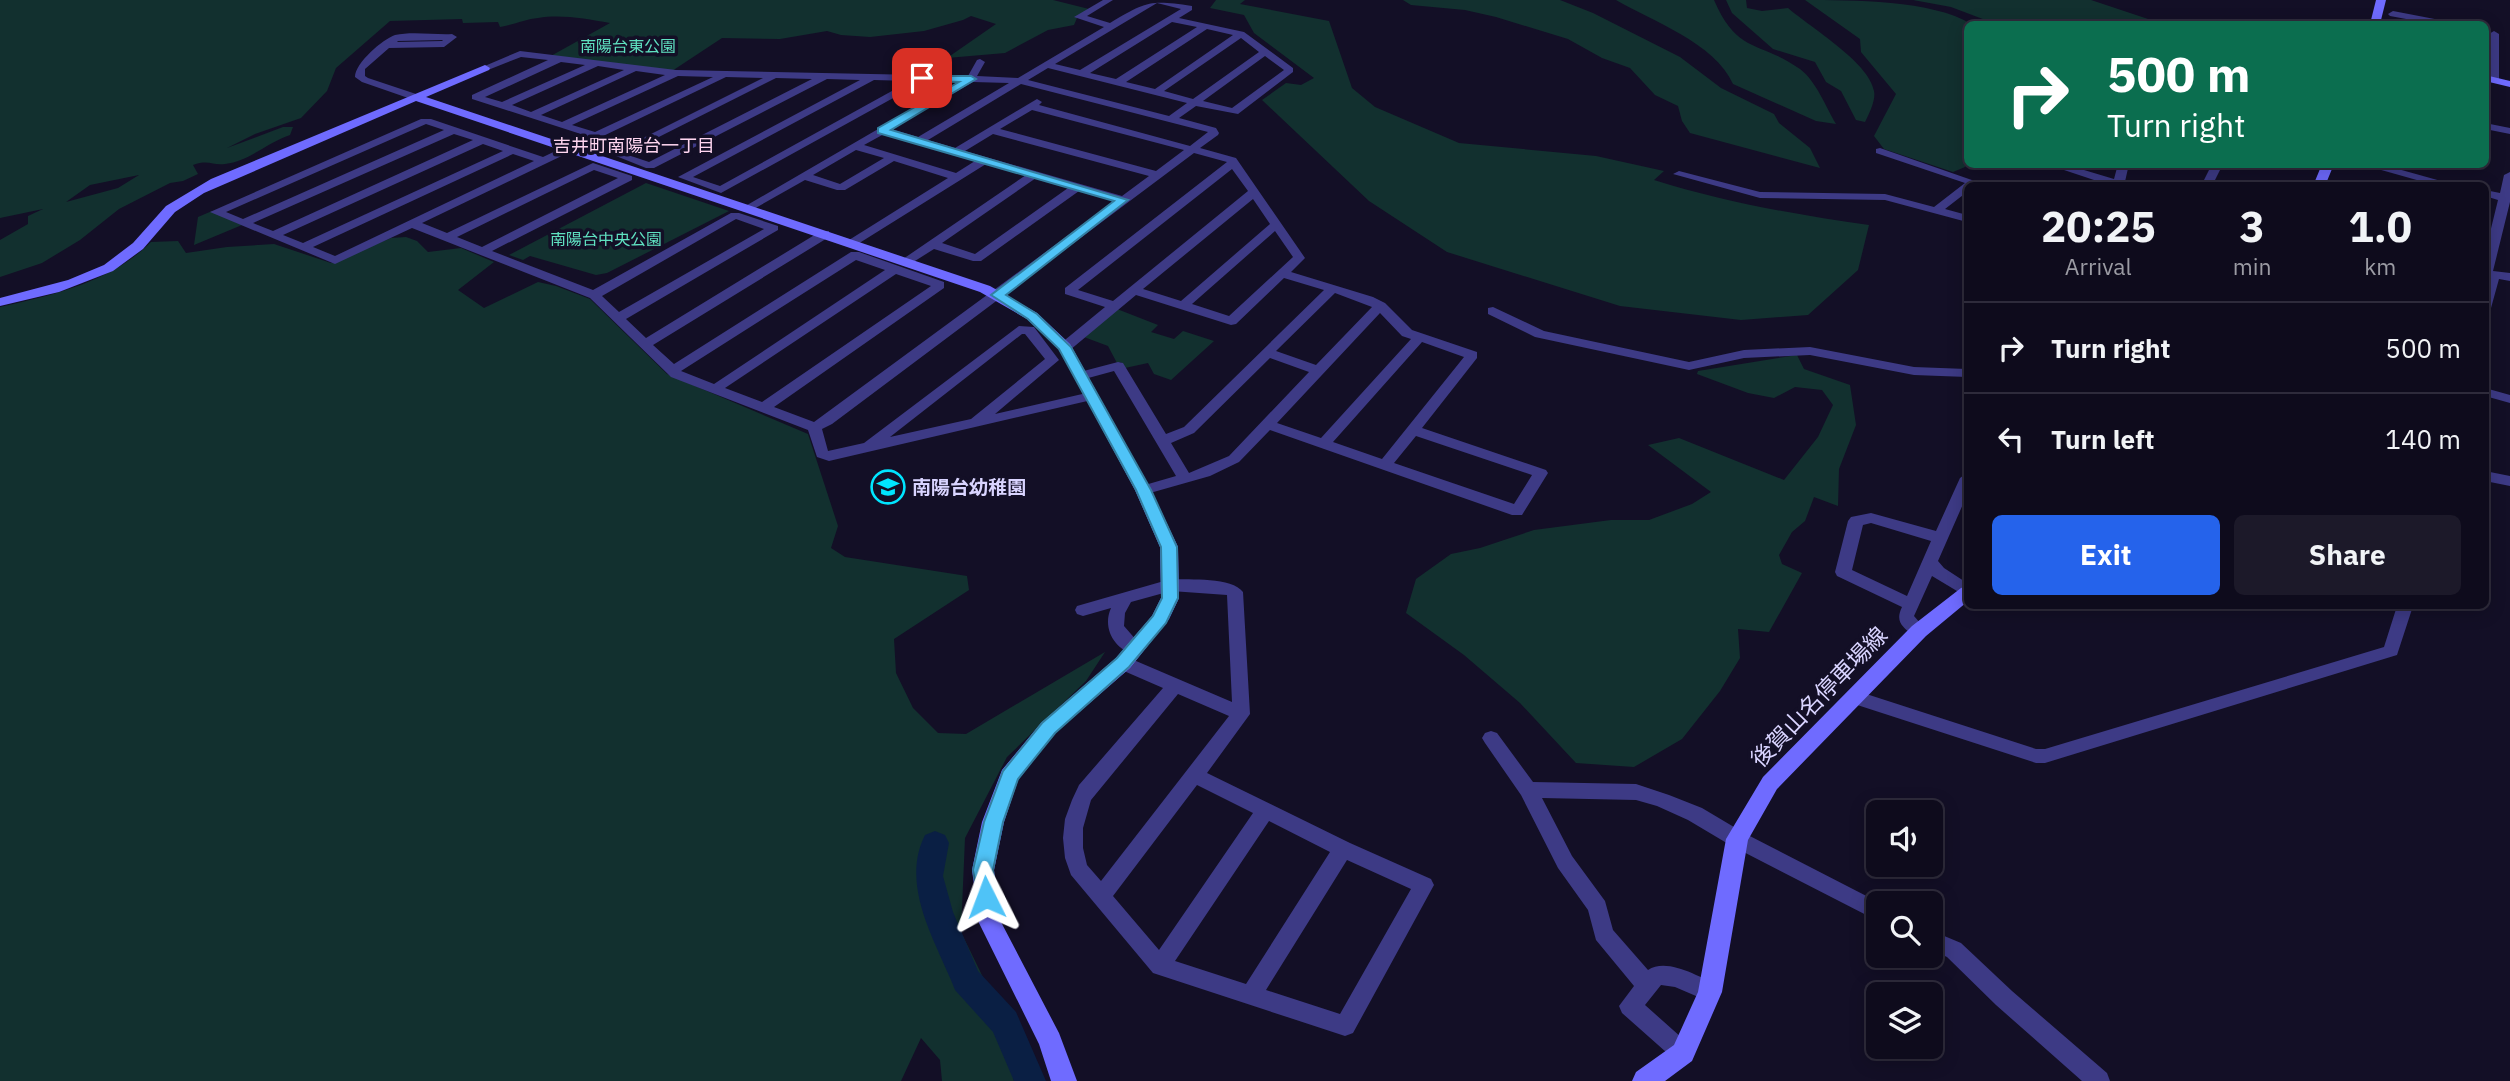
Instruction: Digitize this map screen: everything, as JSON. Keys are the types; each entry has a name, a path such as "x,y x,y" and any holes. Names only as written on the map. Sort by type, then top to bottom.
{"street":[{"path":"1109,0 1079,17 1112,26"},
{"path":"919,141 1156,0 1189,8 1083,74"},
{"path":"2376,21 2380,0"},
{"path":"2393,14 2429,21"},
{"path":"1048,65 1234,112 1290,70 1241,34 1171,19"},
{"path":"1119,82 1206,26"},
{"path":"1157,92 1241,34"},
{"path":"385,45 444,44 453,39 445,36 399,38 385,45 363,65 360,77 853,243 940,285 763,408"},
{"path":"2492,37 2490,79 2510,83"},
{"path":"1171,119 1266,51"},
{"path":"0,302 66,285 98,272 138,247 167,212 215,182 520,54 676,73 1021,80 1171,119 1214,133 827,421 814,427 672,371 594,295 413,223"},
{"path":"560,59 475,97 596,136"},
{"path":"748,208 971,79 980,62"},
{"path":"502,106 597,63"},
{"path":"532,115 635,68"},
{"path":"563,125 676,73"},
{"path":"544,161 421,122 217,210 335,260 570,149 726,74"},
{"path":"776,75 616,155 650,166 825,76"},
{"path":"873,77 684,177 721,190 922,78"},
{"path":"956,152 1057,89"},
{"path":"1030,106 1233,163 1299,257 1231,321 1133,290"},
{"path":"2489,127 2510,131"},
{"path":"243,223 453,130"},
{"path":"882,130 1122,200"},
{"path":"992,130 1157,176"},
{"path":"273,235 483,140"},
{"path":"855,146 957,177"},
{"path":"303,247 513,150"},
{"path":"1880,151 1965,182"},
{"path":"804,176 841,188 892,158"},
{"path":"853,243 984,160"},
{"path":"1114,306 1069,291 1233,163"},
{"path":"448,237 593,166 628,178 484,251"},
{"path":"2064,168 2110,182"},
{"path":"2381,168 2438,182"},
{"path":"2070,182 2078,172"},
{"path":"1679,174 1767,196 1875,197 1938,209 1964,218"},
{"path":"715,389 1034,175"},
{"path":"2489,271 2510,175"},
{"path":"932,244 976,258 1077,187"},
{"path":"1065,347 1255,191"},
{"path":"1938,209 1964,191"},
{"path":"2489,194 2507,198"},
{"path":"594,295 735,215 774,228 619,318"},
{"path":"1183,306 1276,224"},
{"path":"645,344 825,234"},
{"path":"672,371 855,255 901,265 998,295 1032,316 1065,347 1143,490 1169,547 1171,585 1170,598 1160,619 1129,656 1048,728 1009,776 993,822 983,870 990,923 1050,1041 1064,1081"},
{"path":"1284,274 1369,300 1380,306 1407,333 1472,355 1386,464"},
{"path":"2489,275 2510,277"},
{"path":"1163,441 1189,430 1332,289"},
{"path":"1143,490 1219,468 1234,459 1380,306"},
{"path":"1493,311 1539,334 1689,366 1744,354 1810,351 1914,371 1964,373"},
{"path":"869,447 1019,330 1029,330 1052,360 976,422"},
{"path":"1324,444 1419,338"},
{"path":"1268,353 1319,370"},
{"path":"1081,376 1118,366 1185,478"},
{"path":"2489,393 2510,398"},
{"path":"814,427 824,456 1091,396"},
{"path":"1269,425 1517,511 1542,474 1414,430"},
{"path":"2489,477 2510,481"},
{"path":"1919,631 1908,623 1906,616 1964,485"},
{"path":"1911,606 1843,572 1856,521 1871,518 1941,538"},
{"path":"1930,562 1938,572 1964,589"},
{"path":"1083,610 1171,585 1228,588 1235,592 1241,714 1100,898"},
{"name":"後賀山名停車場線","path":"1645,1081 1683,1053 1710,992 1737,839 1770,783 1919,631 1964,594"},
{"path":"1125,598 1115,614 1115,625 1129,656 1175,686 1241,714"},
{"path":"1854,697 2036,756 2045,756 2391,651 2404,609"},
{"path":"1175,686 1086,790 1077,808 1071,830 1073,855 1078,869 1160,966 1345,1026 1424,885 1265,812 1196,776"},
{"path":"1491,738 1528,790 1565,862 1598,907 1603,934 1647,985"},
{"path":"1528,790 1636,792 1695,814 1737,839 1866,906"},
{"path":"1160,966 1265,812"},
{"path":"1252,994 1343,849"},
{"path":"1943,945 1954,950 2099,1081"},
{"path":"1683,1053 1630,1006 1657,975 1676,978 1710,992"}],"green space":[{"name":"南陽台東公園","path":"0,0 1053,0 1089,9 1077,18 1074,25 1048,30 1005,53 947,58 996,24 971,16 924,31 870,37 827,31 780,39 722,38 672,71 549,57 610,23 556,17 500,27 498,22 463,23 462,19 390,21 336,68 327,91 301,118 255,134 227,148 283,127 293,127 290,135 234,162 193,165 198,174 170,183 119,209 80,240 42,263 0,277 0,240 28,224 28,216 43,209 0,218","holes":["139,175 118,188 66,202 90,185"]},
{"path":"1216,0 1245,0 1240,4 1329,21 1352,88 1375,107 1459,143 1596,156 1664,171 1654,180 1707,195 1869,225 1858,270 1808,315 1741,320 1620,306 1447,252 1369,201 1262,100 1286,83 1301,85 1314,78 1254,33 1244,15 1210,8"},
{"path":"1403,0 1560,0 1593,13 1680,57 1721,88 1774,114 1779,123 1810,148 1820,168 1690,133 1682,121 1678,106 1655,95 1630,68 1602,58 1568,39 1496,17 1465,10 1411,5"},
{"path":"1616,0 1714,0 1723,18 1741,38 1786,60 1806,74 1836,124 1816,121 1733,84 1724,69 1698,45"},
{"path":"1726,0 1746,0 1747,8 1762,11 1788,8 1851,57 1870,80 1874,91 1873,103 1865,122 1856,120 1841,91 1826,82 1815,62 1773,49 1732,13"},
{"path":"1805,0 1868,1 1914,6 1936,10 1965,21 1964,167 1953,172 1884,149 1874,136 1896,94 1861,52 1860,39"},
{"path":"1913,0 2091,0 2154,21 1988,21 1951,7"},
{"name":"南陽台中央公園","path":"646,183 729,211 607,273 596,275 530,256 523,260 509,255"},
{"path":"212,211 242,225 194,245 198,217"},
{"path":"406,237 417,241 428,252 461,248 494,262 458,290 484,308 538,282 590,299 667,374 808,434 838,526 831,548 845,557 967,576 969,590 894,639 896,673 913,708 938,733 966,734 1105,652 1086,681 1007,757 965,838 961,932 994,1000 1014,1081 942,1081 940,1060 921,1038 901,1081 0,1081 0,307 61,292 100,277 135,256 151,242 178,241 186,253 274,244 331,263 391,238"},
{"path":"1117,309 1158,325 1151,332 1174,339 1183,331 1214,341 1171,380 1154,374 1148,363 1125,368 1121,362 1117,363 1108,346 1084,337"},
{"path":"1797,355 1804,369 1850,385 1856,425 1839,469 1838,506 1814,497 1805,521 1792,532 1779,555 1782,564 1802,573 1769,632 1738,629 1740,658 1720,691 1682,739 1634,767 1576,763 1520,703 1464,655 1406,613 1416,579 1451,554 1480,548 1534,530 1611,520 1649,520 1692,504 1711,492 1648,445 1679,438 1784,480 1818,437 1833,405 1822,390 1795,387 1774,398 1748,393 1697,374 1698,371"}],"waterway":[{"path":"935,843 929,876 938,912 966,980 1005,1022 1030,1081"}],"place":[{"name":"南陽台幼稚園","path":"888,487"}],"district":[{"name":"吉井町南陽台一丁目","path":"634,146"}],"route":[{"path":"922,78 971,79 882,130 1122,200 998,295 1032,316 1065,347 1143,490 1169,547 1170,598 1160,619 1123,663 1048,728 1009,776 993,822 983,870 986,897"}]}
